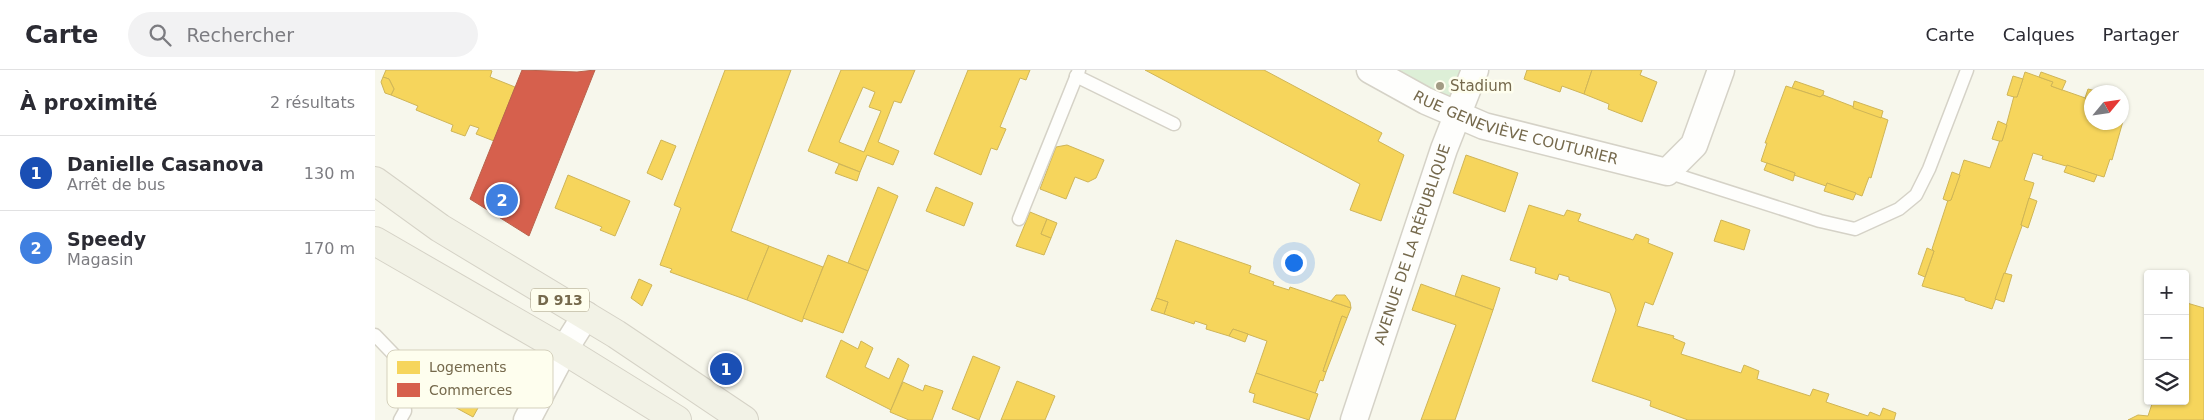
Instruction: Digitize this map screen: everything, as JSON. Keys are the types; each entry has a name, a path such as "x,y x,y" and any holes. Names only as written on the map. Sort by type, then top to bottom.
{"main road":[{"name":"D 913","path":"375,181 440,228 586,315 744,420"},
{"name":"D 913","path":"375,241 564,350 677,420"}],"street":[{"name":"RUE GENEVIÈVE COUTURIER","path":"1370,70 1457,116 1484,126 1667,172"},
{"name":"AVENUE DE LA RÉPUBLIQUE","path":"1354,420 1444,149 1475,70"},
{"path":"1667,172 1694,145 1721,70"},
{"path":"553,371 586,315"},
{"path":"527,420 533,408"}],"lane":[{"path":"1667,172 1820,221 1855,229 1880,220 1899,209 1916,195 1929,169 1967,70"},
{"path":"1019,219 1077,73 1173,124"},
{"path":"375,335 389,350"},
{"path":"400,420 405,408"}],"green space":[{"name":"Stadium","path":"1389,70 1468,70 1458,92 1450,97"}],"building: Logements":[{"path":"386,70 490,70 492,71 490,77 515,87 494,141 476,134 479,128 470,125 465,136 451,131 453,125 416,110 418,106 391,95 394,89 389,79 383,77"},
{"path":"725,70 791,70 731,231 769,246 747,300 670,272 672,269 660,265 681,208 674,205"},
{"path":"841,70 915,70 901,103 894,101 878,142 899,151 893,165 867,155 860,172 808,151","holes":["863,87 875,92 869,107 881,111 864,152 839,142"]},
{"path":"968,70 1030,70 1026,80 1020,78 1000,127 1006,129 997,150 991,148 981,175 934,154"},
{"path":"1145,70 1264,70 1382,133 1378,141 1404,155 1381,221 1350,210 1360,184"},
{"path":"1527,70 1592,70 1584,94 1562,86 1560,92 1524,79"},
{"path":"1592,70 1642,70 1640,75 1657,82 1642,122 1608,109 1609,104 1584,94"},
{"path":"2025,72 2053,82 2051,86 2084,98 2084,130 2120,130 2112,160 2110,159 2104,177 2042,159 2043,156 2033,153 2024,180 2034,183 2022,226 1992,309 1965,300 1965,298 1922,286 1948,200 1951,200 1964,160 1990,168 2000,140 2002,141 2014,96 2017,97"},
{"path":"2041,72 2066,81 2062,90 2051,86 2053,82 2039,77"},
{"path":"2013,76 2023,79 2017,97 2007,95"},
{"path":"383,77 389,79 394,89 391,95 385,93 381,82"},
{"path":"1795,81 1824,91 1823,95 1820,97 1792,88"},
{"path":"1786,86 1820,97 1823,95 1888,120 1871,178 1869,177 1862,196 1827,183 1826,186 1794,175 1795,173 1761,161 1767,143 1765,143"},
{"path":"1854,101 1883,111 1881,118 1853,108"},
{"path":"1998,121 2007,125 2002,141 1992,139"},
{"path":"661,140 676,146 662,180 647,173"},
{"path":"1067,145 1104,160 1096,178 1088,182 1075,177 1066,199 1040,189 1056,147"},
{"path":"1466,155 1518,173 1505,212 1453,193"},
{"path":"1767,163 1795,173 1793,181 1764,170"},
{"path":"839,164 860,172 857,181 835,173"},
{"path":"2067,165 2097,175 2094,182 2064,172"},
{"path":"1952,172 1960,175 1951,200 1948,201 1943,199"},
{"path":"568,175 630,201 615,236 600,230 602,227 555,208"},
{"path":"1827,183 1856,193 1853,200 1824,191"},
{"path":"878,187 898,196 868,271 848,263"},
{"path":"936,187 973,203 964,226 926,211"},
{"path":"2029,198 2037,201 2028,228 2021,225"},
{"path":"1529,205 1564,216 1567,210 1581,214 1578,221 1633,240 1636,234 1649,239 1648,243 1673,253 1653,305 1645,302 1637,326 1674,336 1673,338 1685,343 1681,354 1741,373 1744,365 1759,371 1757,379 1810,396 1813,389 1829,394 1826,402 1868,416 1870,412 1880,416 1883,408 1896,413 1894,420 1688,420 1650,406 1651,401 1592,381 1616,310 1610,293 1569,280 1569,277 1559,274 1557,280 1535,273 1536,268 1510,260"},
{"path":"1030,212 1047,219 1041,234 1051,238 1044,255 1016,246"},
{"path":"1047,219 1057,223 1051,238 1041,234"},
{"path":"1721,220 1750,230 1744,250 1714,241"},
{"path":"1176,240 1251,266 1249,273 1274,282 1273,285 1289,290 1290,287 1351,308 1347,318 1342,316 1323,371 1326,372 1323,381 1320,380 1315,394 1256,373 1267,341 1233,329 1229,336 1206,329 1207,325 1195,321 1194,324 1164,314 1168,302 1156,298"},
{"path":"769,246 823,267 802,322 747,300"},
{"path":"1927,248 1934,251 1925,277 1918,274"},
{"path":"828,255 868,271 843,333 803,318"},
{"path":"2004,273 2012,275 2004,302 1995,299"},
{"path":"1462,275 1500,288 1493,310 1455,296"},
{"path":"639,279 652,285 642,306 631,298"},
{"path":"1421,284 1493,310 1455,420 1421,420 1456,325 1412,310"},
{"path":"1336,295 1345,295 1350,302 1351,308 1331,301"},
{"path":"1156,298 1168,302 1164,314 1151,310"},
{"path":"2189,304 2204,308 2204,420 2128,420 2138,415 2148,416 2152,405 2189,405"},
{"path":"1342,316 1347,318 1326,372 1323,371"},
{"path":"1233,329 1248,334 1245,342 1229,336"},
{"path":"841,340 858,349 861,341 873,348 865,367 889,379 898,358 909,365 891,410 826,377"},
{"path":"973,356 1000,367 979,420 952,409"},
{"path":"1256,373 1318,394 1309,420 1253,402 1255,394 1249,392"},
{"path":"1017,381 1055,396 1045,420 1001,420"},
{"path":"903,382 923,391 925,385 943,391 932,420 909,420 890,412"},
{"path":"456,408 478,408 473,417"}],"building: Commerces":[{"path":"522,70 577,72 595,70 529,236 470,199"}],"place":[{"name":"Stadium","path":"1440,86"},
{"name":"Speedy","path":"502,200"},
{"name":"Danielle Casanova","path":"726,369"}]}
